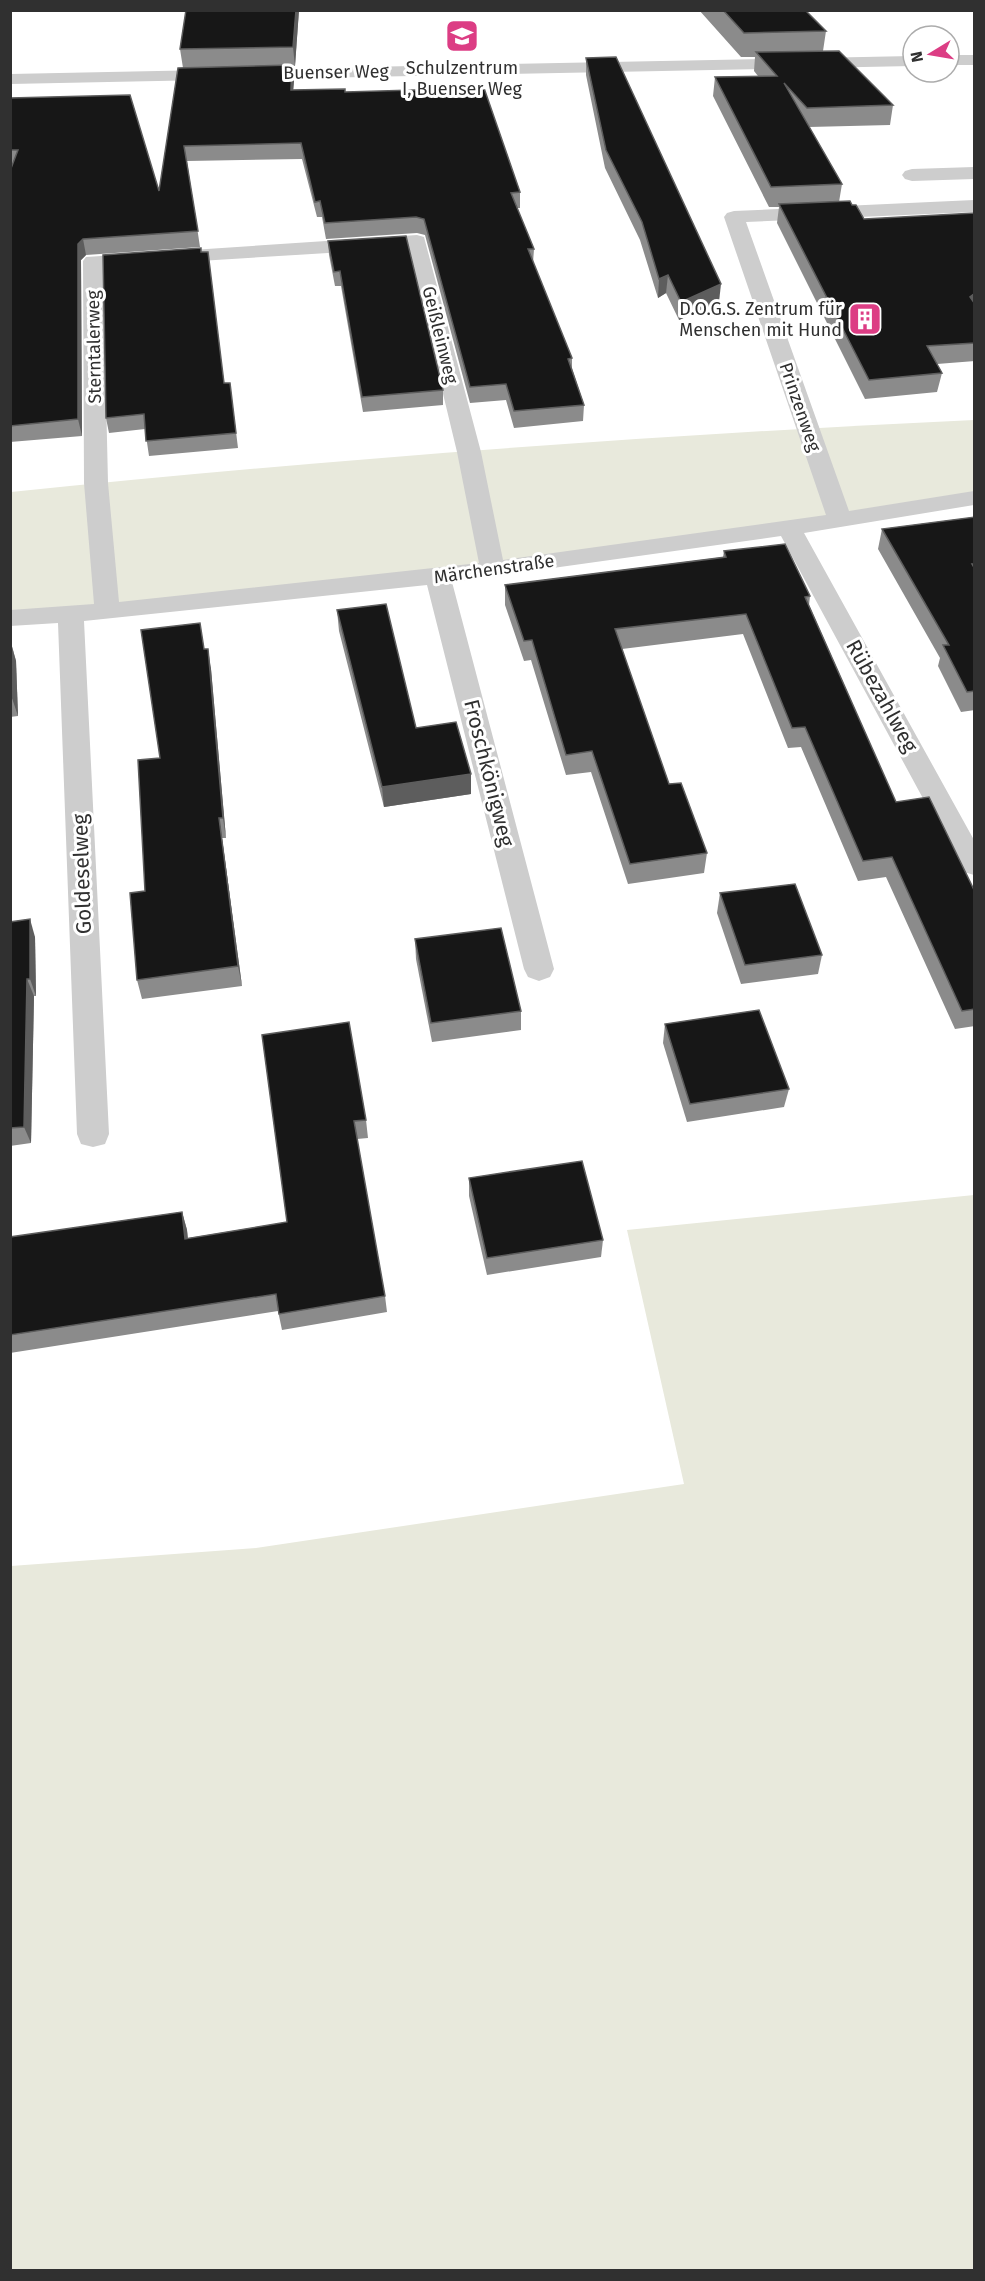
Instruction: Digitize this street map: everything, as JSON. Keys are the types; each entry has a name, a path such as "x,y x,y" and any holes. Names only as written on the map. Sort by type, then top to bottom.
{"street":[{"name":"Buenser Weg","path":"10,79 901,61"},
{"path":"912,175 975,173"},
{"name":"Prinzenweg","path":"840,520 734,218 975,206"},
{"name":"Geißleinweg","path":"273,248 417,241 469,452 493,570"},
{"name":"Sterntalerweg","path":"107,612 96,483 93,261 273,248"},
{"name":"Märchenstraße","path":"10,618 107,612 438,577 789,528 975,498"},
{"name":"Rübezahlweg","path":"789,528 975,864"},
{"name":"Froschkönigweg","path":"438,577 539,969"},
{"name":"Goldeselweg","path":"71,615 93,1134"}],"shaded area":[{"path":"974,420 974,498 789,528 11,618 11,492 492,449"},
{"path":"974,1195 974,2270 11,2270 11,1566 256,1548 684,1484 627,1230"}],"building":[{"path":"186,10 296,10 293,47 180,49"},
{"path":"723,10 805,10 826,31 744,33"},
{"path":"839,51 893,105 807,108 784,83 842,184 771,187 715,77 777,76 756,52"},
{"path":"616,57 721,284 681,302 668,275 659,279 642,222 606,150 586,58"},
{"path":"292,65 291,90 345,89 345,92 484,88 520,192 511,193 534,249 528,249 572,358 568,359 584,405 514,411 506,384 470,387 424,219 416,217 325,223 320,201 315,202 301,143 184,146 198,231 83,239 78,244 78,419 10,426 10,171 18,150 10,150 10,98 130,95 159,191 178,68"},
{"path":"850,201 852,205 856,205 864,219 975,213 975,293 970,297 975,304 975,343 927,346 942,373 869,380 779,204"},
{"path":"406,236 443,390 362,397 340,271 334,272 328,241"},
{"path":"201,248 201,252 208,252 224,383 230,383 236,433 146,441 144,414 106,418 103,255"},
{"path":"975,517 975,564 972,564 975,569 975,691 967,692 943,645 949,645 882,529"},
{"path":"785,544 810,596 805,597 896,802 929,797 975,892 975,1009 962,1011 892,857 863,861 805,727 792,728 746,614 615,629 669,784 681,783 707,853 630,864 592,751 566,755 532,640 524,641 505,585 726,557 724,551"},
{"path":"386,604 416,728 456,722 471,774 382,787 337,610"},
{"path":"200,623 204,649 208,649 223,818 219,818 238,966 137,980 130,893 145,891 138,760 160,758 141,630"},
{"path":"10,643 12,698 10,698"},
{"path":"795,884 822,955 745,965 720,893"},
{"path":"30,919 24,1127 10,1128 10,922"},
{"path":"501,928 521,1011 431,1023 415,939"},
{"path":"759,1010 789,1089 690,1104 665,1024"},
{"path":"349,1022 366,1120 354,1121 385,1296 279,1314 276,1294 10,1335 10,1237 182,1212 185,1239 287,1222 262,1035"},
{"path":"582,1161 603,1240 487,1258 469,1178"}],"place":[{"name":"Schulzentrum I, Buenser Weg","path":"462,36"},
{"name":"D.O.G.S. Zentrum für Menschen mit Hund","path":"865,319"}]}
